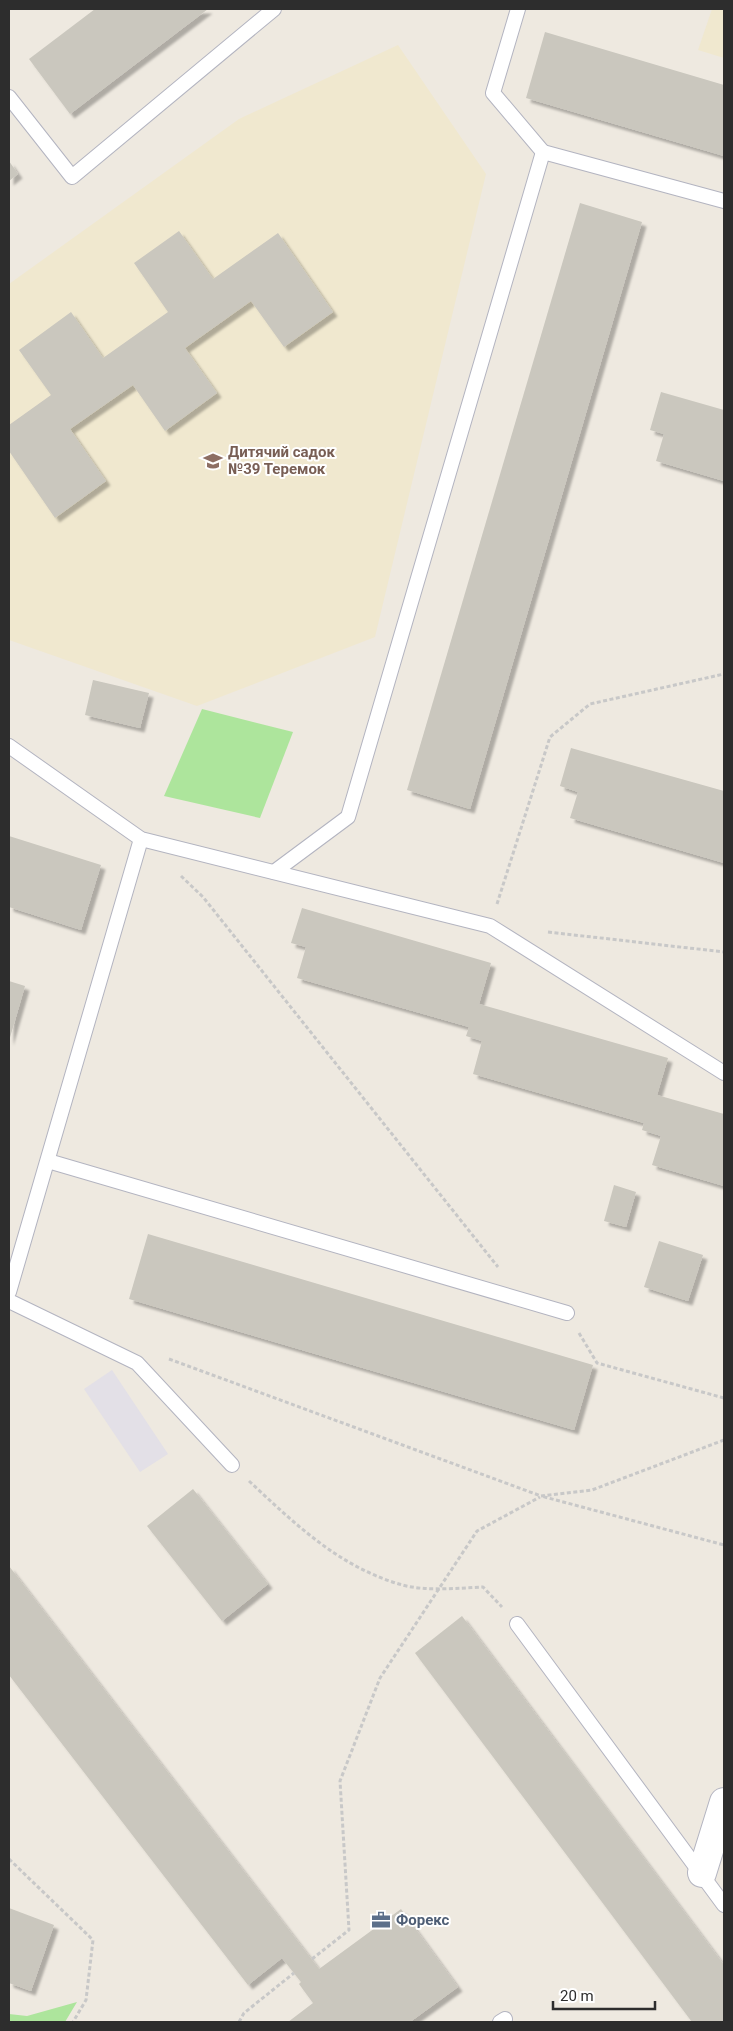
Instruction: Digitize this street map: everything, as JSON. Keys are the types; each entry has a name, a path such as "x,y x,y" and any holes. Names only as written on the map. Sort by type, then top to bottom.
{"street":[{"path":"702,1872 724,1802"}],"lane":[{"path":"9,97 72,177 274,9"},
{"path":"518,9 493,93 543,152 724,201"},
{"path":"274,872 348,818 543,152"},
{"path":"9,746 141,839 490,926 724,1073"},
{"path":"9,1292 141,839"},
{"path":"48,1161 567,1313"},
{"path":"9,1301 137,1363 232,1465"},
{"path":"518,1624 702,1872 724,1905"}],"path":[{"path":"490,926 550,737 590,704 724,674"},
{"path":"176,871 203,897 499,1268"},
{"path":"539,931 724,952"},
{"path":"567,1313 597,1362 724,1398"},
{"path":"167,1359 541,1496 724,1545"},
{"path":"312,1959 349,1930 340,1781 380,1678 477,1531 541,1496 592,1490 724,1440"},
{"path":"232,1465 307,1535 350,1564 400,1585 439,1588 484,1587 518,1624"},
{"path":"9,1860 93,1940 86,2000 73,2022"},
{"path":"239,2022 244,2013 294,1973"}],"shaded area":[{"path":"712,9 724,9 724,58 698,50"},
{"name":"Дитячий садок №39 Теремок","path":"398,45 486,174 375,637 197,706 9,640 9,284 239,119"},
{"path":"112,1370 168,1454 140,1472 84,1389"}],"green space":[{"path":"202,709 293,732 260,818 164,796"},
{"path":"77,2002 65,2022 9,2022 9,2014 27,2016"}],"building":[{"path":"95,9 208,9 70,114 29,59"},
{"path":"545,32 724,85 724,156 526,98"},
{"path":"9,161 18,174 9,181"},
{"path":"580,203 642,222 470,809 407,790"},
{"path":"179,231 213,279 278,233 333,312 284,347 251,301 185,348 217,393 165,431 133,385 70,429 106,481 55,518 9,451 9,425 51,395 19,350 71,312 103,358 168,312 134,263"},
{"path":"661,392 724,410 724,481 656,461 664,434 650,430"},
{"path":"93,680 149,693 140,728 85,715"},
{"path":"571,748 724,791 724,863 570,818 578,792 560,786"},
{"path":"9,836 101,865 81,930 9,907"},
{"path":"302,908 491,963 479,1004 668,1058 657,1095 724,1114 724,1186 652,1165 661,1136 642,1130 644,1123 473,1074 482,1041 466,1036 469,1027 297,978 306,947 291,943"},
{"path":"9,981 25,986 9,1041"},
{"path":"614,1185 636,1192 626,1227 604,1221"},
{"path":"148,1234 593,1365 574,1430 129,1299"},
{"path":"659,1241 703,1255 688,1301 644,1287"},
{"path":"193,1489 268,1584 222,1621 147,1526"},
{"path":"9,1566 319,1969 401,1909 458,1987 410,2022 288,2022 313,2003 299,1984 301,1982 282,1958 248,1985 9,1675"},
{"path":"462,1616 724,1965 724,2022 692,2022 415,1653"},
{"path":"9,1908 54,1925 31,1991 9,1983"}],"place":[{"name":"Дитячий садок №39 Теремок","path":"213,461"},
{"name":"Форекс","path":"381,1920"}]}
